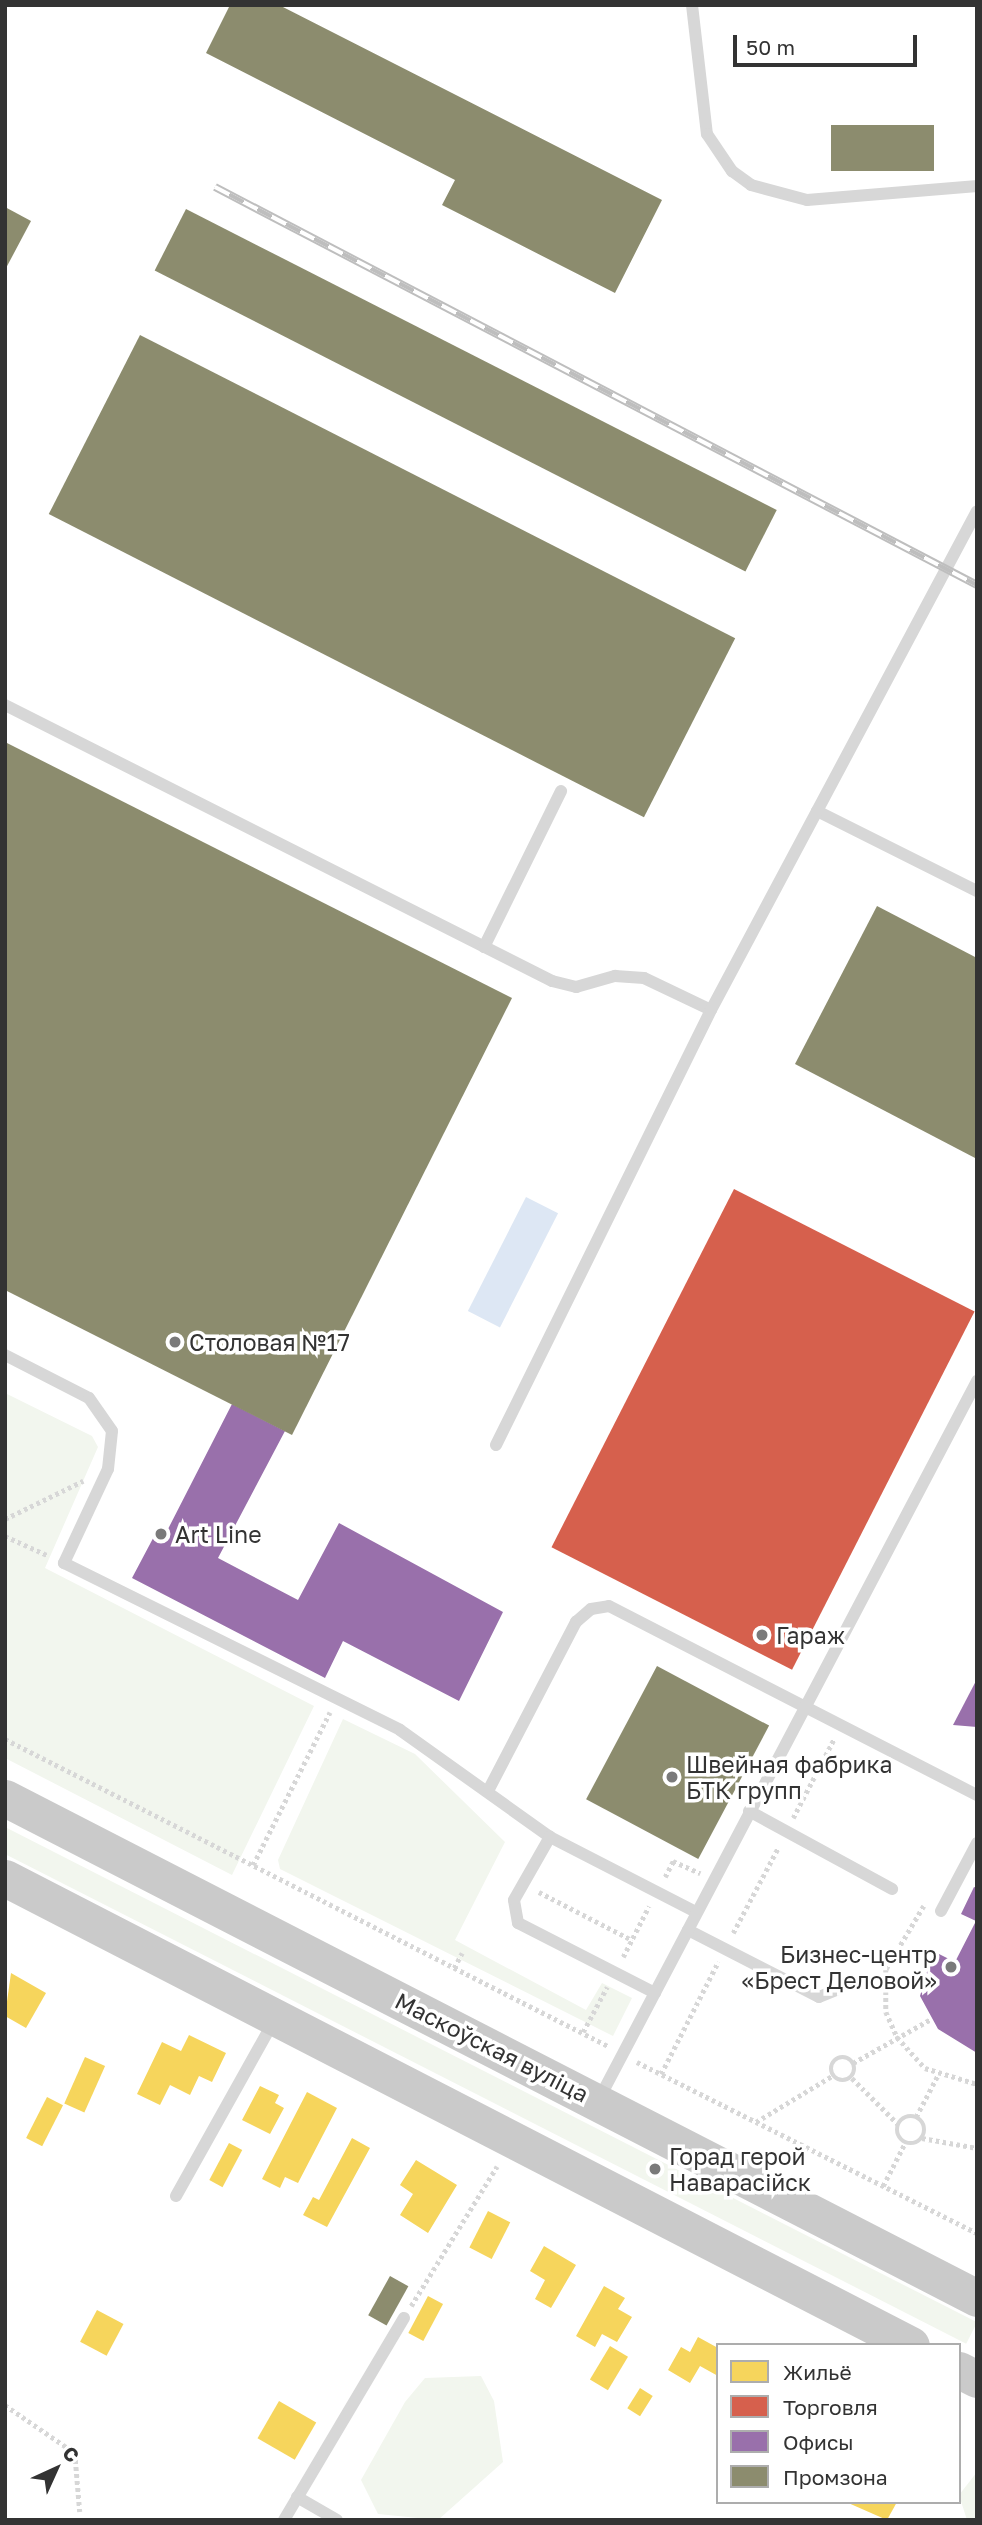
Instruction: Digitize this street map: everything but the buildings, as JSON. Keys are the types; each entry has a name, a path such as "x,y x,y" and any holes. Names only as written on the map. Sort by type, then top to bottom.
{"main road":[{"name":"Маскоўская вуліца","path":"5,1798 977,2298"},
{"path":"5,1878 907,2343"},
{"path":"961,2371 977,2379"}],"lane":[{"path":"692,5 707,134 732,172 751,185 807,200 977,186"},
{"path":"496,1445 711,1010 977,511"},
{"path":"5,705 563,985 636,977 711,1010"},
{"path":"484,947 561,791"},
{"path":"817,811 977,891"},
{"path":"5,1355 99,1407 112,1431 107,1469 64,1563 400,1730 550,1837 696,1912"},
{"path":"598,2101 977,1381"},
{"path":"488,1791 576,1622 591,1609 618,1608 977,1795"},
{"path":"749,1811 892,1889"},
{"path":"550,1837 512,1906 518,1923 655,1993"},
{"path":"941,1911 976,1848"},
{"path":"688,1930 819,1997 841,1987"},
{"path":"176,2196 276,2017"},
{"path":"284,2520 404,2318"},
{"path":"297,2497 337,2520"}],"path":[{"path":"5,1519 107,1469"},
{"path":"5,1536 64,1563"},
{"path":"253,1865 333,1706"},
{"path":"661,2074 841,1724"},
{"path":"5,1739 977,2233"},
{"path":"583,2032 673,1861 704,1875"},
{"path":"523,1884 632,1940"},
{"path":"941,1911 919,1905 886,1970 883,1998 897,2037 938,2075 977,2084"},
{"path":"454,1968 462,1953"},
{"path":"756,2122 832,2076 838,2058 853,2063 931,2019"},
{"path":"853,2063 852,2077 898,2124 905,2143"},
{"path":"898,2124 916,2117 938,2075"},
{"path":"832,2076 841,2081 852,2077"},
{"path":"916,2117 923,2124 922,2138"},
{"path":"883,2186 905,2143 922,2138 977,2148"},
{"path":"404,2318 497,2166"},
{"path":"5,2405 75,2453 80,2512"}],"shaded area":[{"path":"526,1197 558,1213 500,1327 468,1311"},
{"path":"5,1393 92,1436 98,1447 45,1568 314,1706 232,1875 5,1758"},
{"path":"343,1719 415,1754 505,1842 455,1940 586,2010 602,1983 632,1998 613,2036 280,1869 278,1860"},
{"path":"5,1827 977,2322 966,2344 5,1854"},
{"path":"481,2376 494,2401 503,2462 438,2520 378,2514 361,2480 405,2402 425,2378"},
{"path":"977,2472 977,2520 967,2520 961,2492"}],"railway":[{"path":"215,187 977,585"}],"place":[{"name":"Столовая №17","path":"175,1342"},
{"name":"Art Line","path":"161,1534"},
{"name":"Гараж","path":"762,1635"},
{"name":"Швейная фабрика БТК групп","path":"672,1777"},
{"name":"Бизнес-центр «Брест Деловой»","path":"951,1967"},
{"name":"Горад герой Наварасійск","path":"655,2169"}]}
